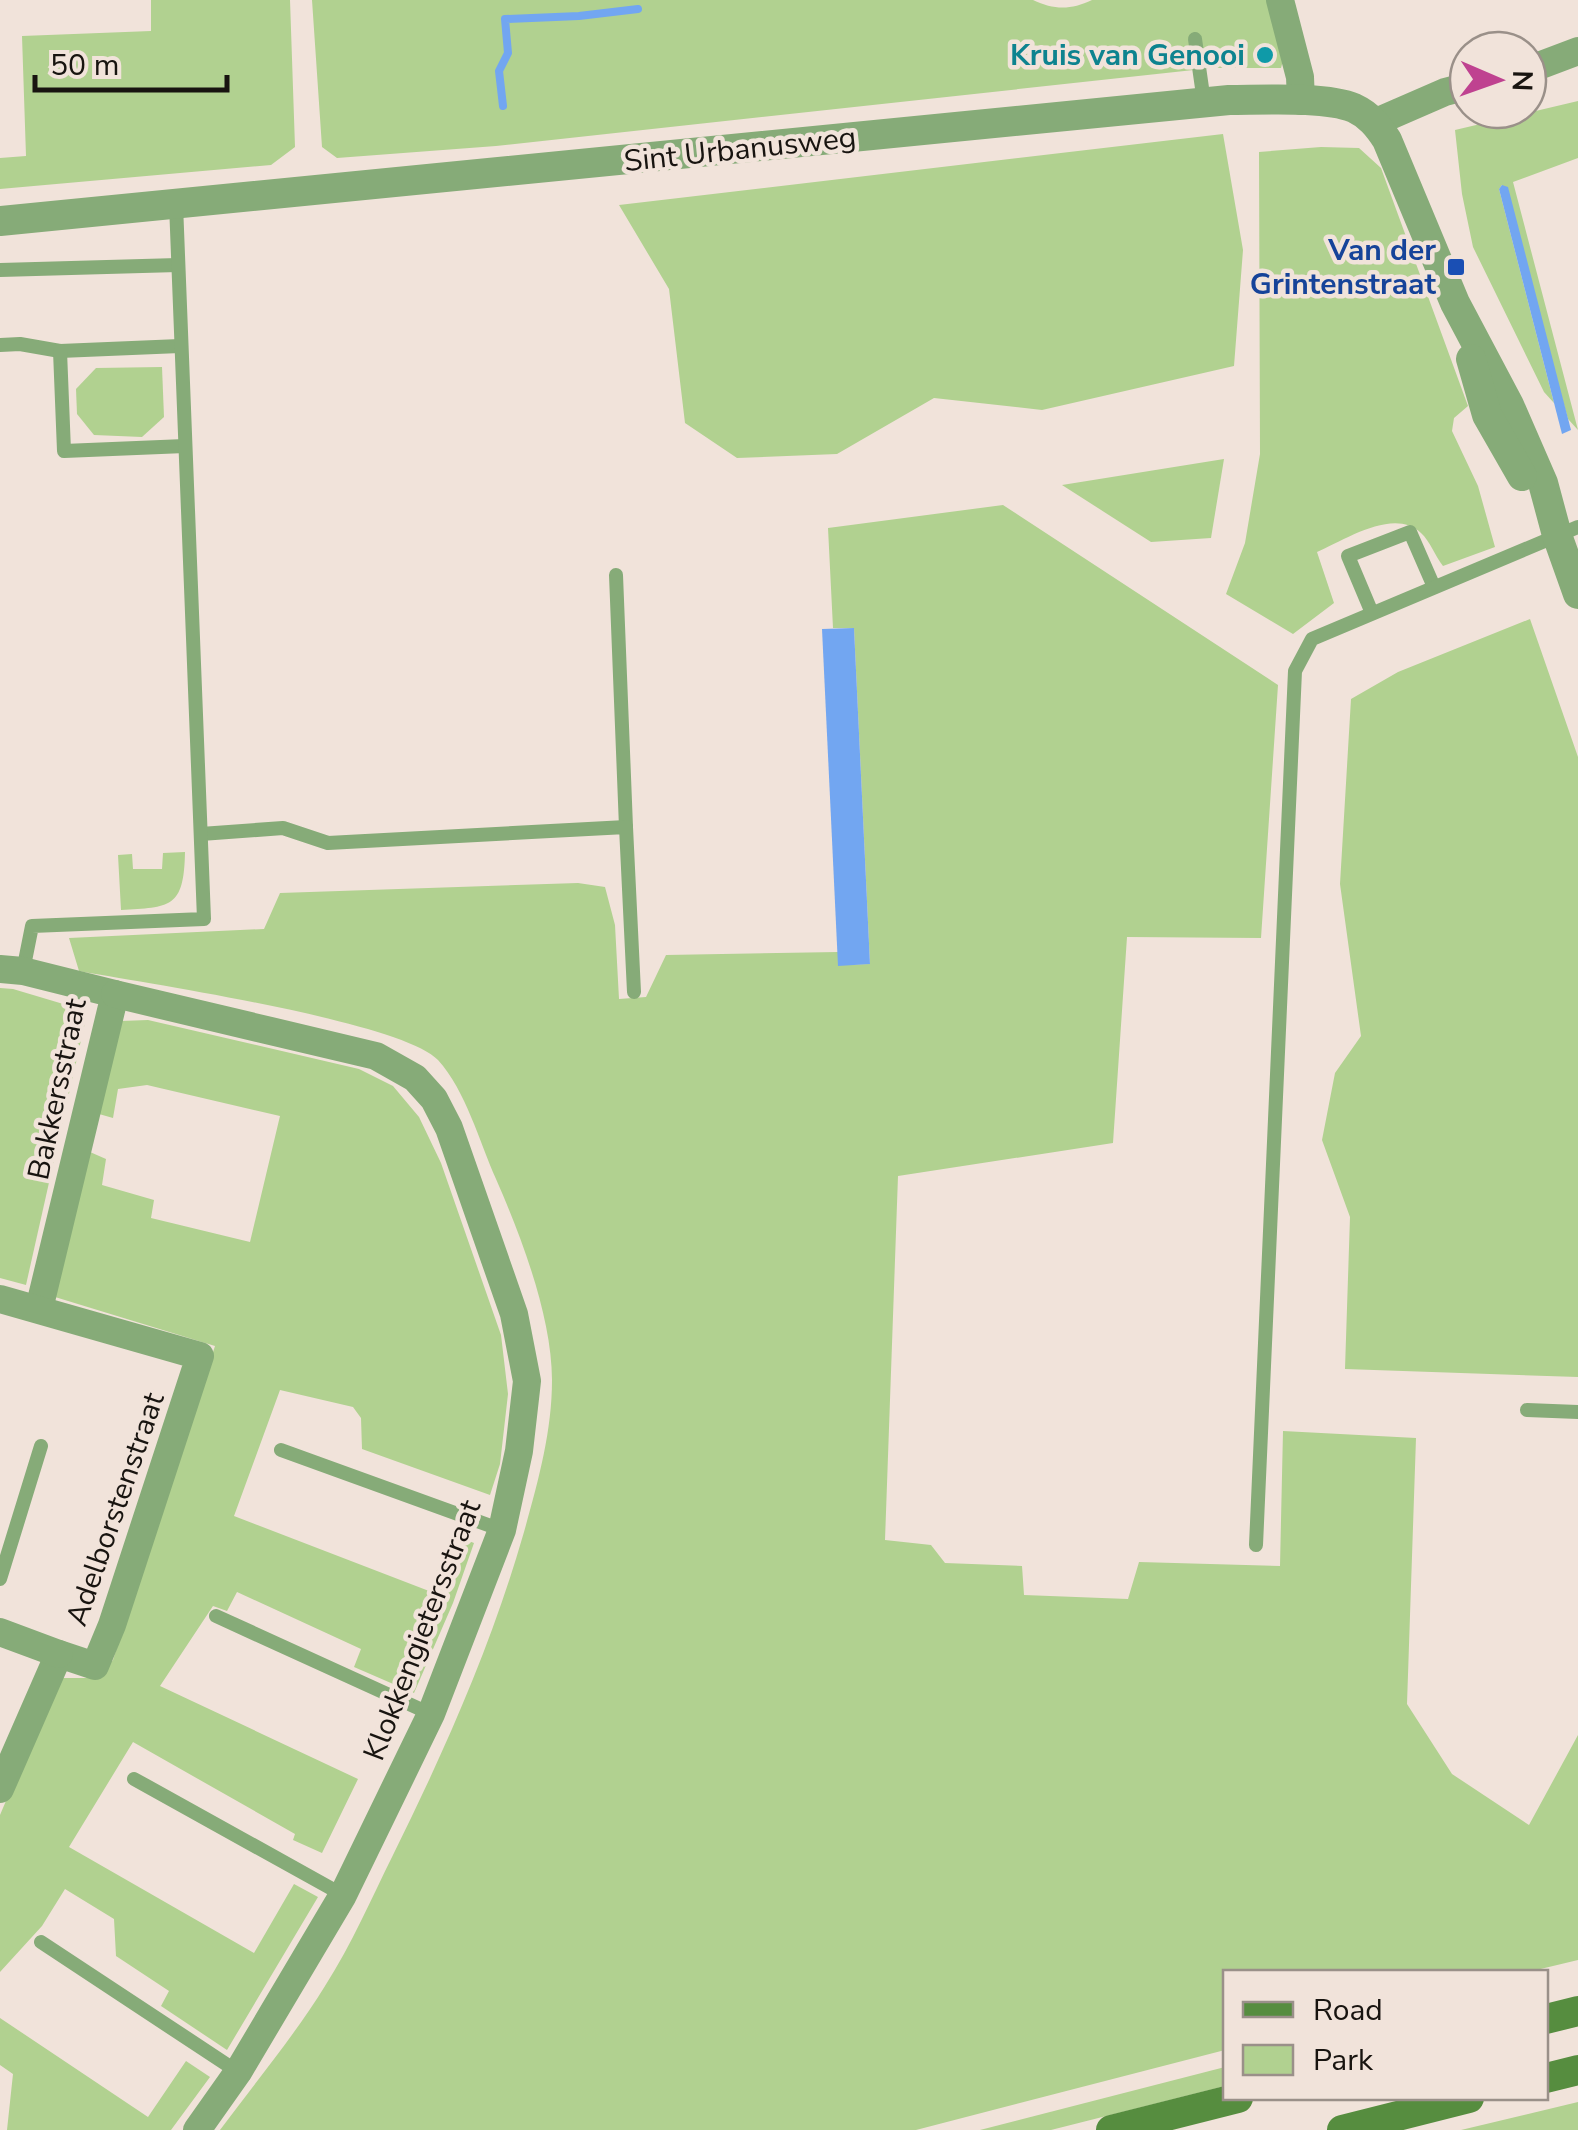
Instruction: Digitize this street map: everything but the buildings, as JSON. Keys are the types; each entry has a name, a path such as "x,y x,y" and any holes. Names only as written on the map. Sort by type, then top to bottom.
{"main road":[{"path":"1548,2018 1578,2011"},
{"path":"1548,2078 1578,2070"},
{"path":"1111,2130 1230,2100"},
{"path":"1360,2128 1462,2100"}],"street":[{"path":"1280,0 1302,100"},
{"path":"1548,63 1578,52"},
{"path":"1448,91 1376,122 1455,303 1487,414 1567,531 1578,594"},
{"name":"Sint Urbanusweg","path":"0,221 1204,102 1302,100 1352,107 1376,122"},
{"name":"Bakkersstraat","path":"11,970 114,994 39,1309"},
{"name":"Klokkengietersstraat","path":"114,994 376,1056 415,1078 434,1099 449,1128 514,1314 526,1381 519,1451 502,1530 431,1714 343,1895 238,2072 197,2130"},
{"path":"0,1299 39,1309"},
{"name":"Adelborstenstraat","path":"0,1789 59,1654 96,1666 200,1356 39,1309"},
{"path":"0,1632 59,1654"}],"lane":[{"path":"1194,38 1204,102"},
{"path":"11,970 32,926 204,918 176,204"},
{"path":"0,270 178,265"},
{"path":"0,345 60,351 180,346"},
{"path":"60,351 64,451 184,446"},
{"path":"1256,1546 1295,671 1312,639 1567,531"},
{"path":"1372,613 1348,556 1410,532 1434,587"},
{"path":"616,575 634,992"},
{"path":"201,834 283,828 328,843 626,826"},
{"path":"1527,1410 1578,1412"},
{"path":"0,1579 40,1446"},
{"path":"282,1450 502,1530"},
{"path":"216,1616 431,1714"},
{"path":"134,1779 343,1895"},
{"path":"40,1942 238,2072"}],"green space":[{"path":"151,0 290,0 295,147 271,165 0,189 0,158 26,156 22,36 151,31"},
{"path":"312,0 1033,0 1062,8 1092,0 1271,0 1285,53 1281,68 1212,68 496,146 337,158 322,147"},
{"path":"1578,101 1578,158 1513,182 1578,430 1568,419 1502,185 1499,189 1554,403 1544,392 1473,247 1455,130 1548,130 1548,108"},
{"path":"1223,134 1243,250 1234,366 1042,410 934,398 837,454 737,458 685,423 669,289 619,205"},
{"path":"1359,148 1381,168 1468,406 1454,418 1452,431 1478,486 1495,547 1443,566 1424,536 1410,526 1384,524 1355,534 1317,552 1334,603 1293,634 1226,594 1245,543 1260,454 1259,152"},
{"path":"162,367 164,417 142,437 94,435 77,414 76,389 96,368"},
{"path":"1224,459 1211,538 1151,542 1062,485"},
{"path":"1003,505 1278,685 1261,938 1127,937 1113,1143 898,1176 885,1540 931,1545 945,1563 1022,1566 1024,1595 1128,1599 1139,1562 1280,1566 1283,1431 1416,1438 1407,1704 1452,1774 1529,1825 1578,1735 1578,1960 1536,1970 1223,1970 1223,2051 916,2130 220,2130 300,2023 344,1954 449,1736 497,1615 524,1532 550,1419 551,1356 541,1304 515,1226 464,1101 438,1060 415,1045 325,1018 79,971 69,938 264,929 280,893 578,883 605,887 615,925 619,999 646,997 666,955 838,952 839,965 870,964 854,628 833,628 828,528"},
{"path":"1530,619 1578,757 1578,1377 1345,1369 1350,1217 1322,1140 1335,1073 1361,1036 1340,884 1351,699 1398,672"},
{"path":"185,852 181,885 171,901 152,908 121,910 118,855 132,854 133,869 162,869 163,853"},
{"path":"0,988 80,1009 86,1018 26,1285 0,1278"},
{"path":"148,1020 359,1069 393,1086 419,1117 441,1163 501,1335 508,1394 500,1464 490,1495 362,1449 361,1418 353,1407 280,1390 234,1516 429,1591 451,1534 474,1543 414,1693 354,1667 361,1649 237,1592 227,1611 213,1606 160,1686 358,1779 322,1853 293,1840 295,1834 133,1742 69,1847 254,1953 294,1884 318,1897 227,2050 161,2006 169,1991 116,1956 114,1919 65,1889 42,1926 0,1972 0,1815 58,1678 97,1678 113,1660 215,1346 55,1297 90,1152 106,1159 102,1185 154,1200 151,1218 250,1242 280,1116 147,1085 118,1089 113,1118 99,1114 121,1021"},
{"path":"0,2018 148,2117 186,2061 210,2077 171,2130 7,2130 13,2074 0,2065"},
{"path":"1223,2068 1223,2087 1051,2130 980,2130"},
{"path":"1578,2102 1578,2130 1461,2130"}],"water":[{"path":"1502,185 1508,187 1571,430 1562,434 1499,189"},
{"path":"854,628 870,964 838,966 822,629"}],"waterway":[{"path":"503,106 499,71 508,53 505,19 638,9"}],"place":[{"name":"Kruis van Genooi","path":"1265,55"},
{"name":"Van der Grintenstraat","path":"1456,267"}]}
